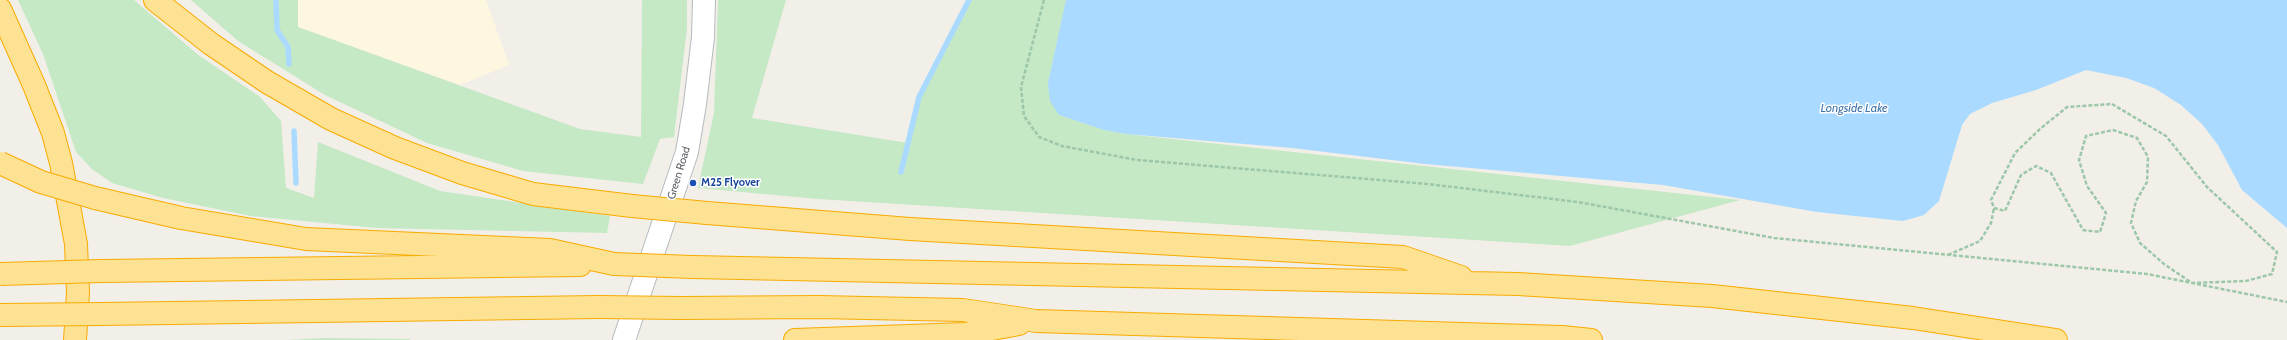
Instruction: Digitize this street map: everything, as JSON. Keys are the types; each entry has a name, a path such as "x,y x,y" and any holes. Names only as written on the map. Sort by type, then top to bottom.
{"highway":[{"path":"155,0 211,44 267,82 331,120 395,148 462,173 533,194 707,213 918,229 1403,256 1479,283"},
{"path":"0,9 37,92 52,133 60,163 76,244 78,293 75,340"},
{"path":"0,163 41,182 95,198 181,218 306,239 550,250 614,264"},
{"path":"0,274 101,271 614,264 692,267 1479,283 1712,296 1913,318 2056,340"},
{"path":"0,315 599,307 818,307 963,310 1036,321 1562,337 1591,340"},
{"path":"795,340 965,334 1036,321"}],"main road":[{"name":"Green Road","path":"624,340 687,152 696,104 703,37 704,0"}],"path":[{"path":"1044,0 1021,87 1024,116 1039,137 1062,146 1137,160 1428,184 1578,202 1774,238 2147,274 2287,302"},
{"path":"1948,255 1980,241 1991,223 1994,208 1991,200 2015,152 2067,107 2112,104 2166,136 2207,187 2277,252 2272,274 2246,281 2192,283 2164,264 2140,243 2131,222 2136,202 2147,182 2148,157 2137,138 2113,130 2086,136 2079,160 2087,186 2106,213 2100,232 2083,230 2051,173 2036,166 2021,175 2005,211 1994,208"}],"shaded area":[{"path":"298,0 486,0 509,65 460,85 298,27"}],"green space":[{"path":"18,0 134,0 197,54 260,97 281,121 286,188 314,198 318,142 440,191 610,216 607,233 377,228 251,216 163,198 112,183 92,169 76,152 43,54"},
{"path":"191,0 298,0 298,27 580,129 641,137 642,0 687,0 687,28 674,137 660,139 643,184 523,171 427,143 325,95 238,41"},
{"path":"718,0 786,0 752,118 908,143 919,97 970,0 1067,0 1048,83 1059,115 1104,130 1126,134 1740,200 1570,246 818,199 698,188 714,113"},
{"path":"322,338 410,339 410,340 287,340"}],"water":[{"name":"Longside Lake","path":"1066,0 2287,0 2287,228 2242,190 2218,145 2202,124 2181,105 2154,88 2126,78 2086,70 2036,90 1992,103 1970,114 1962,125 1939,201 1924,215 1903,221 1817,212 1663,185 1425,164 1292,148 1126,134 1104,130 1059,115 1050,101 1048,83"}],"waterway":[{"path":"276,0 277,30 288,47 289,64"},
{"path":"901,172 919,97 969,0"},
{"path":"294,131 296,183"}],"place":[{"name":"M25 Flyover","path":"693,183"}]}
